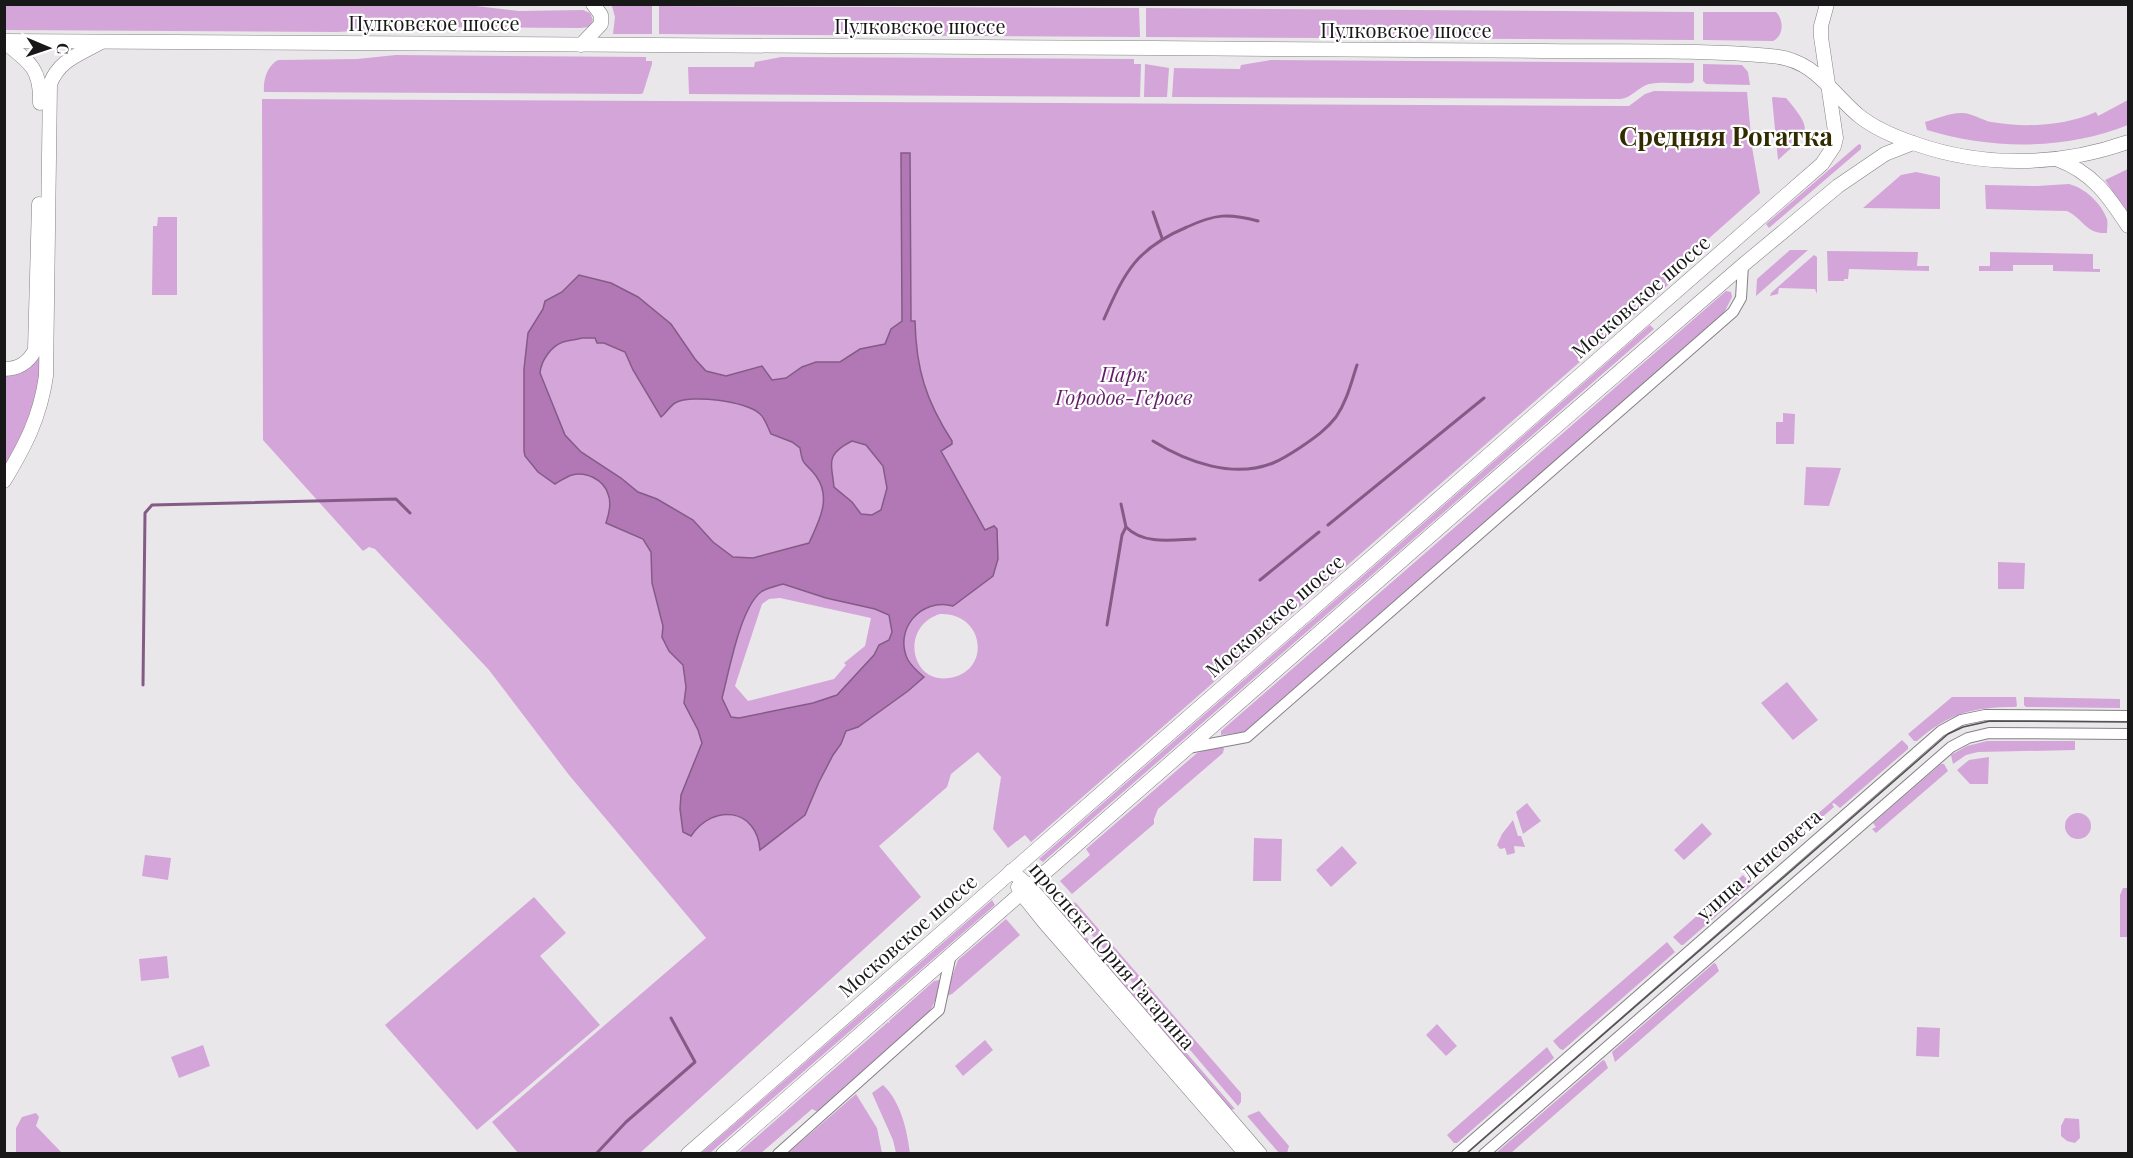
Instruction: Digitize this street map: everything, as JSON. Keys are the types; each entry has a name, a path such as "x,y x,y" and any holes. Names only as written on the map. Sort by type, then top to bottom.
{"main road":[{"path":"581,45 601,24 601,15 593,4"},
{"name":"Московское шоссе","path":"688,1154 1810,175 1834,146 1836,129 1821,37 1827,4"},
{"path":"4,481 37,419 46,376 50,84 55,73 65,61 101,41"},
{"path":"4,42 34,68 40,86 37,342 27,362 19,367 4,369"},
{"name":"Пулковское шоссе","path":"4,42 1699,53 1784,58 1797,62 1828,83 1859,115 1889,134 1952,155 2015,161 2056,159 2096,152 2128,142"},
{"path":"723,1154 1743,265 1838,186 1885,154 1913,143"},
{"path":"2056,159 2096,182 2128,226"},
{"path":"1658,308 1673,325"},
{"name":"проспект Юрия Гагарина","path":"1011,871 1246,1154"},
{"name":"проспект Юрия Гагарина","path":"1025,890 1260,1154"}],"street":[{"path":"1187,748 1247,737 1733,312 1740,298 1743,265"},
{"name":"улица Ленсовета","path":"1457,1154 1941,731 1961,720 1985,715 2128,716"},
{"name":"улица Ленсовета","path":"1484,1154 1951,747 1968,738 1989,733 2128,734"},
{"path":"778,1154 939,1010 951,954"}],"green space":[{"path":"5,4 459,4 519,11 583,10 590,13 593,20 589,27 580,28 424,27 337,32 5,30"},
{"path":"652,5 652,34 613,34 615,17 612,6"},
{"path":"659,6 1139,8 1140,37 659,34"},
{"path":"1146,8 1694,12 1694,40 1146,37"},
{"path":"1703,12 1776,12 1782,28 1777,39 1773,41 1703,40"},
{"path":"396,55 646,57 646,61 652,61 652,64 641,94 264,92 266,74 278,60 357,59"},
{"path":"781,57 1134,59 1134,64 1141,64 1140,97 689,94 688,67 754,67 755,62"},
{"path":"1271,60 1694,63 1694,81 1692,83 1649,84 1628,97 1620,99 1172,97 1174,68 1240,69 1241,65"},
{"path":"1145,64 1169,68 1167,97 1144,97"},
{"path":"1703,64 1742,65 1748,72 1750,85 1706,84 1703,81"},
{"name":"Парк Городов-Героев","path":"1654,91 1747,92 1752,147 1760,193 1670,273 1665,280 1669,284 1031,842 1025,835 1008,848 993,829 1001,777 978,752 951,774 947,787 879,846 921,897 640,1153 518,1153 492,1122 706,938 569,775 489,670 375,549 369,547 363,551 263,440 262,99 1629,106 1645,94","holes":["780,598 871,618 865,646 844,663 846,665 834,679 748,701 735,686 762,604 769,599","940,614 955,616 966,622 974,632 978,643 977,655 972,665 963,673 949,678 936,677 926,672 918,664 915,653 915,641 919,630 927,620"]},
{"path":"1772,98 1786,98 1801,118 1805,131 1802,137 1778,160"},
{"path":"2128,100 2128,125 2104,133 2054,143 2003,144 1952,137 1927,130 1925,122 1952,114 1965,113 1991,122 2018,125 2058,123 2096,112 2098,116"},
{"path":"1859,144 1861,149 1769,228 1766,224"},
{"path":"2128,169 2128,214 2105,180"},
{"path":"1916,172 1940,177 1940,209 1863,208 1901,175"},
{"path":"2069,184 2086,193 2101,207 2107,219 2107,233 2089,229 2067,211 1986,209 1985,185"},
{"path":"158,217 177,217 177,295 152,295 153,226 157,226"},
{"path":"1790,250 1808,250 1756,296 1757,279"},
{"path":"1827,251 1918,252 1917,266 1929,266 1929,271 1849,269 1848,279 1828,281"},
{"path":"1990,252 2093,254 2093,269 2100,269 2100,272 2053,271 2053,265 2013,265 2013,271 1979,271 1979,266 1990,266"},
{"path":"1814,255 1817,257 1817,294 1815,289 1779,288 1778,294 1770,296 1771,293"},
{"path":"1726,291 1731,292 1732,297 1723,315 1245,732 1221,735 1221,731"},
{"path":"1650,325 1654,329 1043,862 1039,859"},
{"path":"42,351 38,405 5,470 5,372 32,364"},
{"path":"1783,413 1795,414 1794,444 1776,444 1776,422 1783,422"},
{"path":"1806,467 1841,468 1829,506 1804,505"},
{"path":"1998,562 2025,563 2024,589 1998,589"},
{"path":"1787,682 1818,720 1793,740 1761,703"},
{"path":"1952,697 2016,697 2017,706 1986,708 1962,714 1940,724 1914,741 1908,734"},
{"path":"2024,697 2120,699 2120,708 2026,707"},
{"path":"1902,740 1908,749 1840,808 1832,804 1834,807 1790,847 1782,851 1778,857 1774,852"},
{"path":"1987,741 2075,741 2075,750 1978,752 1966,755 1953,764 1951,755 1967,746"},
{"path":"1220,746 1224,748 1223,753 1158,809 1154,824 1072,894 1060,881 1090,855 1086,849 1197,753"},
{"path":"1989,757 1988,784 1970,784 1957,770 1969,760"},
{"path":"1941,764 1944,764 1948,771 1876,833 1872,829 1876,827 1873,823"},
{"path":"1527,803 1541,821 1523,834 1516,812"},
{"path":"2078,813 2087,817 2091,826 2087,835 2078,839 2069,835 2065,826 2069,817"},
{"path":"1513,820 1518,836 1521,836 1525,847 1514,846 1515,853 1507,855 1505,848 1500,849 1497,845"},
{"path":"1702,823 1712,834 1684,860 1674,850"},
{"path":"1254,838 1282,839 1281,881 1253,881"},
{"path":"1342,846 1357,863 1331,887 1316,870"},
{"path":"145,855 171,858 168,880 142,876"},
{"path":"1743,875 1750,883 1752,881 1754,883 1683,945 1673,937"},
{"path":"2123,888 2128,888 2128,937 2120,937 2120,895"},
{"path":"534,897 566,933 540,956 600,1025 477,1130 385,1025"},
{"path":"992,900 995,905 710,1153 701,1153"},
{"path":"1072,902 1076,903 1241,1093 1241,1102 1238,1106 1067,906"},
{"path":"1063,910 1235,1109 1229,1110 1059,914"},
{"path":"1006,919 1020,935 947,996 946,993 958,960"},
{"path":"1667,942 1675,952 1563,1050 1560,1049 1553,1041"},
{"path":"167,956 169,978 141,981 139,959"},
{"path":"1714,963 1719,971 1615,1062 1612,1052"},
{"path":"939,980 936,1000 926,1017 818,1112 812,1109 761,1153 737,1154 888,1022 890,1023 889,1021 934,981"},
{"path":"1437,1024 1457,1046 1446,1056 1426,1035"},
{"path":"1917,1027 1940,1028 1939,1057 1916,1056"},
{"path":"985,1040 993,1050 963,1076 955,1066"},
{"path":"203,1045 210,1066 179,1078 171,1057"},
{"path":"1547,1047 1554,1058 1457,1143 1454,1143 1447,1135"},
{"path":"1603,1060 1608,1068 1511,1153 1496,1153"},
{"path":"883,1085 899,1108 910,1153 896,1153 893,1140 872,1093"},
{"path":"856,1094 877,1128 882,1153 788,1153"},
{"path":"1259,1111 1289,1146 1287,1153 1279,1153 1247,1116"},
{"path":"36,1113 39,1117 36,1126 62,1153 16,1153 16,1128 22,1117"},
{"path":"2065,1118 2079,1119 2080,1138 2075,1143 2061,1136 2061,1126"}],"shaded area":[{"path":"901,153 910,153 911,321 915,321 920,370 935,412 952,441 952,444 941,451 985,530 994,526 997,529 998,559 993,576 953,606 930,606 913,618 907,627 904,649 910,663 924,677 858,727 846,731 819,782 805,815 760,850 757,836 751,825 743,818 733,815 711,818 700,825 691,836 683,832 681,795 702,743 684,703 686,687 683,665 669,651 662,637 663,626 652,583 651,552 643,539 606,523 610,501 606,489 599,481 583,474 577,474 555,484 538,472 525,456 524,369 528,333 543,309 545,301 562,292 579,275 611,283 638,297 671,324 706,371 726,376 762,366 772,380 786,378 802,367 816,362 840,362 860,349 885,344 891,329 902,321","holes":["595,338 597,343 604,343 625,352 661,417 673,404 682,400 705,399 731,402 753,409 763,418 771,434 792,442 800,448 803,462 816,476 823,493 822,509 809,543 753,558 733,557 713,542 693,520 657,499 638,492 581,452 565,435 540,373 545,359 554,347 563,342","852,441 866,445 883,466 887,488 881,510 872,515 861,514 852,502 834,487 832,459 834,454","783,584 826,598 875,609 889,615 892,632 889,640 879,645 874,655 837,695 813,703 739,718 731,717 722,698 732,657 747,612 754,600 768,588"]}],"waterway":[{"path":"1153,212 1162,238"},
{"path":"1104,319 1126,274 1156,243 1187,227 1214,217 1230,216 1258,221"},
{"path":"1153,441 1180,456 1226,469 1258,468 1273,463 1306,444 1332,422 1346,398 1357,365"},
{"path":"1328,525 1484,398"},
{"path":"143,685 145,513 152,505 396,499 410,513"},
{"path":"1121,504 1126,527 1141,537 1159,540 1195,539"},
{"path":"1107,625 1122,535 1126,527"},
{"path":"1260,580 1319,532"},
{"path":"596,1154 626,1122 695,1062 671,1018"}],"tram line":[{"path":"1466,1154 1948,734 1963,727 1990,721 2128,722"}],"district":[{"name":"Средняя Рогатка","path":"1726,137"}]}
